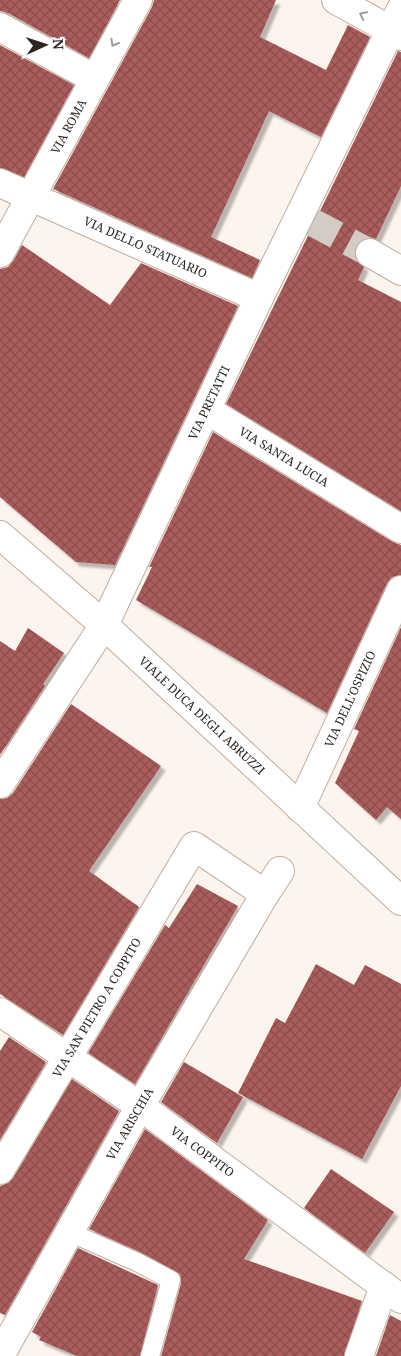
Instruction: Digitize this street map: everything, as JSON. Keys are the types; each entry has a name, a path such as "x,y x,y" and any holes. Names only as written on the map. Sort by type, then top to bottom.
{"street":[{"name":"VIA ROMA","path":"0,253 138,0"},
{"path":"336,0 397,25"},
{"name":"VIA PRETATTI","path":"0,784 104,625 208,410 259,298 306,219 397,25"},
{"path":"0,27 95,79"},
{"name":"VIA DELLO STATUARIO","path":"0,183 259,298"},
{"path":"370,253 401,271"},
{"name":"VIA SANTA LUCIA","path":"208,410 401,529"},
{"name":"VIALE DUCA DEGLI ABRUZZI","path":"0,535 104,625 401,901"},
{"name":"VIA DELL'OSPIZIO","path":"300,808 401,590"},
{"name":"VIA SAN PIETRO A COPPITO","path":"0,1170 194,846 265,894"},
{"name":"VIA ARISCHIA","path":"0,1356 140,1106 280,871"},
{"name":"VIA COPPITO","path":"0,1012 140,1106 393,1293"},
{"path":"359,1356 393,1293"}],"lane":[{"path":"69,1232 137,1262 171,1280 150,1356"}],"building":[{"path":"0,0 120,0 89,58 8,13 0,11"},
{"path":"154,0 276,0 260,37 326,70 348,25 370,37 321,137 269,111 211,237 260,260 252,278 53,189 152,7"},
{"path":"0,45 74,85 24,177 0,168"},
{"path":"398,51 401,52 401,186 376,239 370,237 362,240 356,246 354,253 357,261 364,267 358,280 401,302 401,511 226,404"},
{"path":"22,245 110,305 141,263 238,306 115,565 76,562 0,497 0,269 8,267"},
{"path":"213,432 393,542 401,545 401,575 392,577 387,583 327,713 136,600 152,567 149,567"},
{"path":"401,627 401,819 387,807 376,820 335,783 359,731 354,729"},
{"path":"28,628 64,653 0,755 0,641 15,651"},
{"path":"71,704 161,766 89,871 139,907 63,1035 0,994 0,799 7,798 13,793"},
{"path":"197,884 238,906 135,1084 88,1053 165,925 169,928"},
{"path":"316,964 354,985 365,965 401,984 401,1086 362,1159 238,1093 276,1018 285,1023"},
{"path":"9,1037 46,1062 0,1140 0,1051"},
{"path":"184,1062 243,1097 217,1143 161,1102"},
{"path":"72,1079 119,1111 5,1315 0,1313 0,1186 8,1183 13,1178"},
{"path":"145,1129 268,1220 244,1259 362,1301 344,1356 161,1356 181,1283 180,1274 142,1253 89,1229"},
{"path":"331,1169 394,1212 365,1253 304,1208"},
{"path":"78,1248 158,1285 140,1356 77,1356 39,1340 41,1337 32,1332"},
{"path":"390,1315 401,1321 401,1356 376,1356"}],"tunnel":[{"path":"312,222 370,253"}]}
